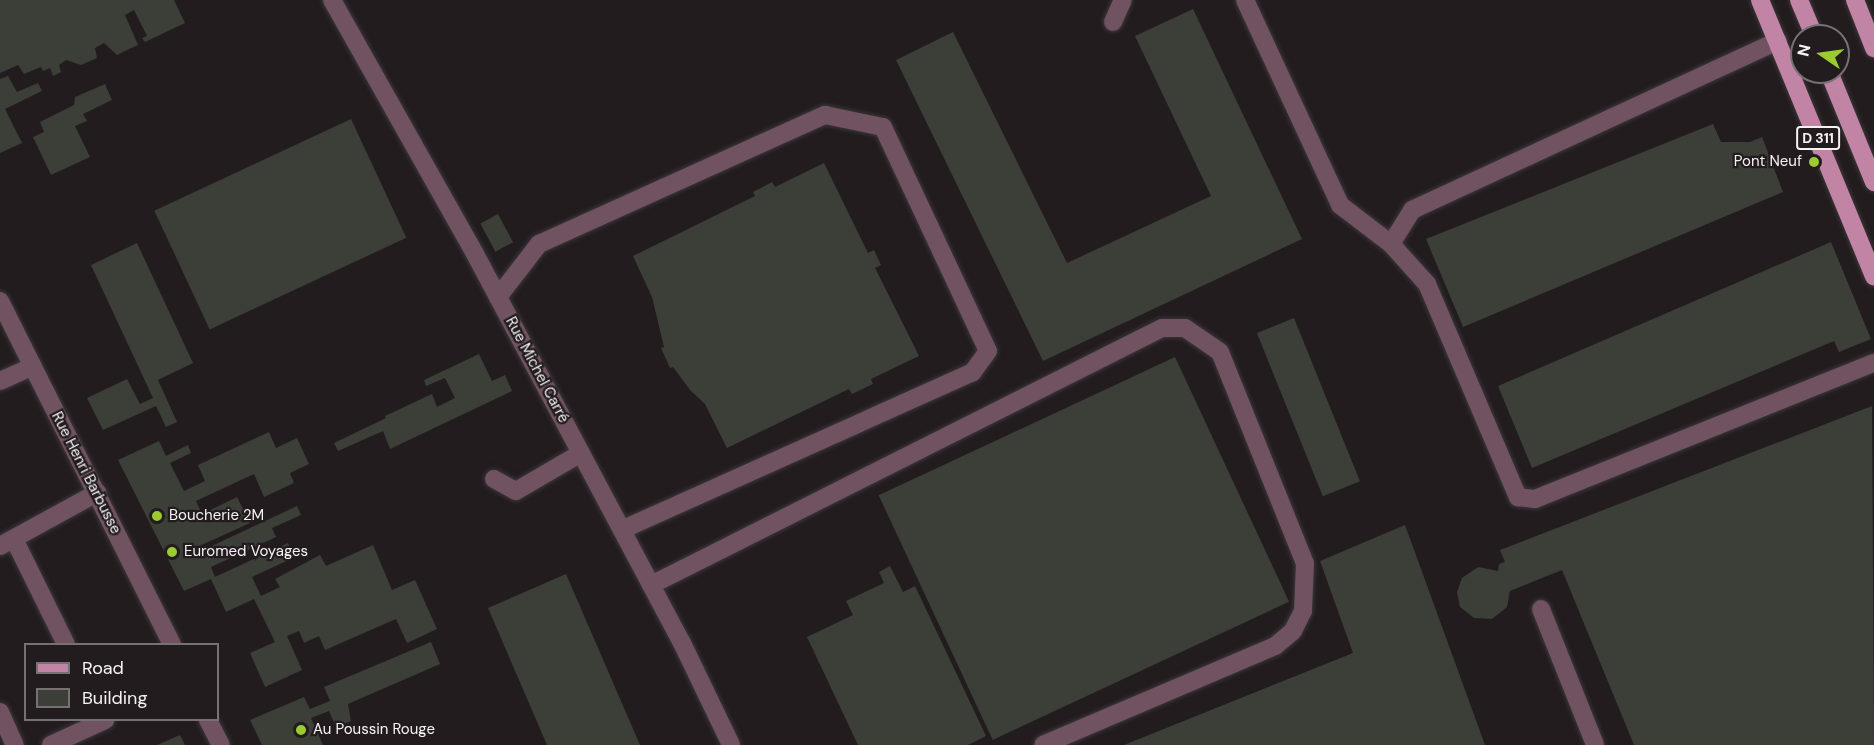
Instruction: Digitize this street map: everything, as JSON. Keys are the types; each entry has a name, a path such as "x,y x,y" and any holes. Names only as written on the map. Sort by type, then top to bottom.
{"main road":[{"name":"D 311","path":"1760,0 1874,276"},
{"path":"1799,0 1809,24"},
{"path":"1855,0 1874,48"},
{"name":"D 311","path":"1834,84 1874,182"}],"street":[{"name":"Rue Michel Carré","path":"332,0 498,297 651,585 731,745"},
{"path":"1113,22 1123,0"},
{"path":"1245,0 1340,205 1391,244 1427,284 1518,497 1535,499 1874,363"},
{"path":"1391,244 1412,210 1778,41"},
{"path":"498,297 539,244 825,115 883,126 988,351 973,372 622,530"},
{"name":"Rue Henri Barbusse","path":"0,302 171,643"},
{"path":"651,585 1162,328 1185,328 1220,352 1305,563 1303,611 1293,631 1275,646 1043,745"},
{"path":"0,381 33,366"},
{"path":"494,479 516,491 581,453"},
{"path":"65,643 7,542 97,493"},
{"path":"1541,609 1595,745"},
{"path":"0,712 15,745"},
{"path":"51,745 101,721"},
{"path":"209,721 221,745"}],"building":[{"path":"0,0 174,0 185,23 145,42 142,38 147,36 134,10 125,15 138,45 117,55 104,43 95,48 97,58 81,65 66,60 59,65 61,72 53,76 50,68 43,71 41,67 24,74 18,65 0,73"},
{"path":"1193,9 1302,239 1043,361 896,60 953,32 1067,263 1211,196 1135,36"},
{"path":"8,76 17,92 38,83 42,91 5,109 22,143 0,153 0,79"},
{"path":"105,84 112,100 83,114 87,121 75,126 90,157 51,175 33,137 44,132 40,122 74,105 75,97"},
{"path":"351,119 406,238 210,329 154,211"},
{"path":"1713,124 1721,142 1750,142 1762,137 1783,192 1463,327 1426,239"},
{"path":"824,163 868,253 874,250 881,265 875,268 919,356 871,379 873,384 852,394 849,389 727,448 705,404 690,390 673,367 670,368 661,348 664,347 652,297 633,256 755,196 753,192 772,182 775,187"},
{"path":"498,214 513,242 495,252 480,223"},
{"path":"1831,242 1871,339 1839,352 1834,341 1532,468 1498,386"},
{"path":"137,243 193,363 158,380 177,422 166,427 156,406 103,430 87,398 127,379 140,404 153,398 91,265"},
{"path":"1294,318 1360,481 1323,496 1257,333"},
{"path":"479,354 492,381 505,375 512,391 390,449 383,431 338,451 334,443 432,394 437,407 455,398 445,378 426,386 424,380"},
{"path":"1175,357 1289,602 993,740 879,495"},
{"path":"1872,406 1874,745 1634,745 1562,570 1510,591 1507,607 1492,619 1474,618 1460,607 1457,592 1462,578 1478,567 1498,571 1499,564 1505,562 1500,550"},
{"path":"269,432 276,448 297,438 309,464 290,473 294,483 264,497 254,474 196,501 202,514 237,497 250,523 197,547 199,552 297,506 301,515 272,528 276,537 211,567 215,577 288,543 295,557 252,577 261,596 280,587 275,579 320,555 326,566 373,545 392,590 415,580 437,629 407,643 396,619 325,650 319,636 304,643 299,631 287,636 302,670 265,687 250,653 275,642 254,599 226,612 211,579 184,591 118,460 159,441 166,456 188,445 191,453 170,463 184,491 205,481 198,465"},
{"path":"1405,525 1485,745 1124,745 1353,653 1320,561"},
{"path":"890,566 903,592 915,586 986,736 968,745 858,745 807,637 853,615 846,601 884,583 879,572"},
{"path":"566,574 640,745 547,745 488,608"},
{"path":"431,642 440,664 348,704 351,721 336,727 329,711 311,718 323,745 262,745 250,720 304,697 310,709 330,701 324,687"},
{"path":"180,735 185,745 157,745"}],"place":[{"name":"Pont Neuf","path":"1814,162"},
{"name":"Boucherie 2M","path":"157,516"},
{"name":"Euromed Voyages","path":"172,552"},
{"name":"Au Poussin Rouge","path":"301,730"}]}
